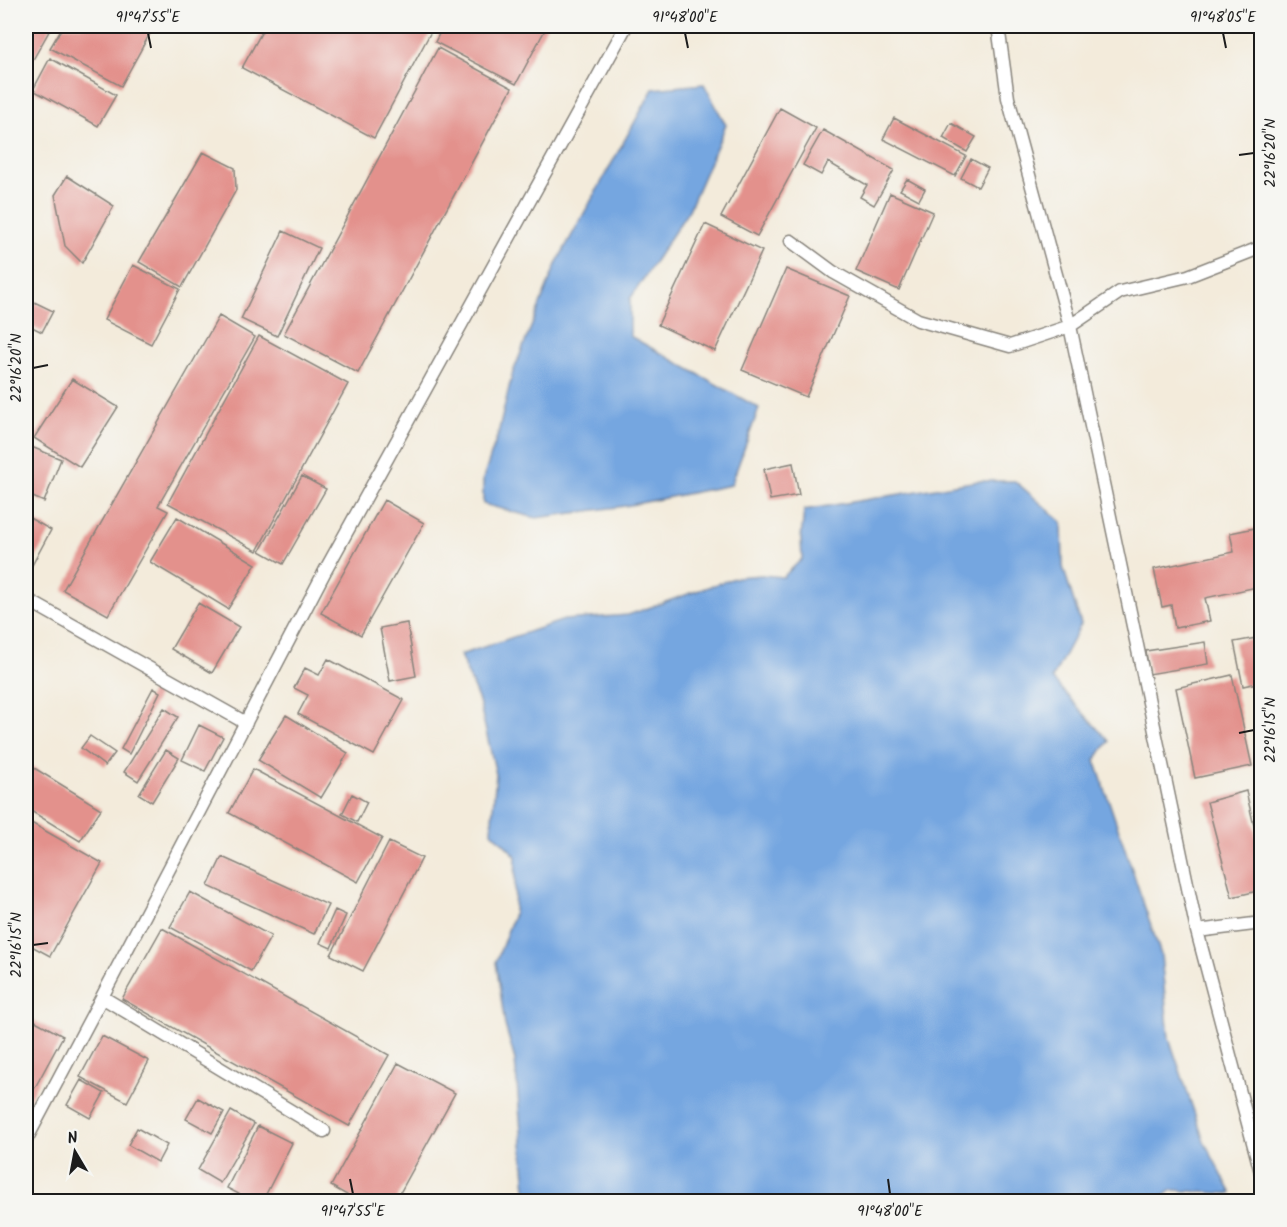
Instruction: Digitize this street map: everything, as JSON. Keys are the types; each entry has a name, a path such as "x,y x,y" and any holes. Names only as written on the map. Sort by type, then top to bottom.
{"lane":[{"path":"26,1140 325,571 626,26"},
{"path":"998,26 1008,98 1070,326 1197,932 1262,1176"},
{"path":"791,241 833,272 918,320 1010,346 1070,326 1120,292 1188,276 1262,247"},
{"path":"26,599 246,723"},
{"path":"1197,932 1262,923"},
{"path":"102,997 324,1131"}],"water":[{"path":"704,84 726,125 689,210 630,299 630,336 759,408 731,485 625,506 536,518 483,504 483,479 498,434 512,375 557,262 653,89"},
{"path":"978,481 1015,481 1062,522 1063,567 1081,624 1052,679 1109,741 1095,760 1161,955 1169,1038 1204,1141 1232,1194 1173,1190 1152,1202 527,1201 515,1060 505,1025 496,962 514,914 516,856 491,831 496,774 479,701 460,655 564,620 628,615 737,577 762,575 783,577 802,559 801,539 804,510"}],"building":[{"path":"26,26 52,26 26,72"},
{"path":"63,26 154,26 121,86 50,48"},
{"path":"265,26 434,26 374,138 242,68"},
{"path":"443,26 547,26 516,84 435,42"},
{"path":"438,48 512,88 358,373 284,334"},
{"path":"50,58 116,95 98,126 33,90"},
{"path":"780,108 816,128 757,236 721,217"},
{"path":"894,118 966,156 955,176 883,139"},
{"path":"951,123 976,137 967,152 943,138"},
{"path":"823,130 894,170 874,205 860,197 867,185 828,162 821,175 803,165"},
{"path":"203,152 235,168 236,190 182,287 139,262"},
{"path":"971,159 988,168 978,187 961,178"},
{"path":"67,176 114,206 82,263 65,246 55,195"},
{"path":"907,179 925,189 919,200 900,190"},
{"path":"890,193 933,212 899,290 856,271"},
{"path":"705,224 762,251 715,351 658,325"},
{"path":"283,231 319,248 277,336 241,319"},
{"path":"133,265 180,289 151,344 104,320"},
{"path":"786,269 850,296 806,397 742,370"},
{"path":"26,298 53,311 42,332 26,324"},
{"path":"219,316 255,337 158,506 168,511 108,615 63,590"},
{"path":"259,336 348,384 257,551 168,503"},
{"path":"72,379 118,407 80,467 34,438"},
{"path":"29,446 61,459 44,502 26,494 26,454"},
{"path":"793,463 799,495 770,500 764,469"},
{"path":"302,476 326,489 283,564 260,551"},
{"path":"384,500 424,523 361,635 321,613"},
{"path":"26,516 51,530 30,569 26,567"},
{"path":"177,517 256,564 228,609 150,562"},
{"path":"1255,528 1259,547 1262,546 1262,586 1205,598 1210,621 1175,628 1171,605 1162,607 1154,569 1234,552 1230,533"},
{"path":"198,603 239,627 212,673 171,649"},
{"path":"407,623 416,676 390,681 380,628"},
{"path":"1262,637 1262,682 1243,686 1234,642"},
{"path":"1205,642 1208,664 1149,674 1146,651"},
{"path":"328,659 404,700 374,755 298,714 308,695 294,688 305,668 319,675"},
{"path":"1232,675 1252,766 1195,778 1176,688"},
{"path":"153,688 160,692 129,754 121,749"},
{"path":"164,708 178,717 138,781 124,772"},
{"path":"286,715 348,753 321,798 258,760"},
{"path":"199,725 223,737 205,771 182,760"},
{"path":"90,736 115,753 105,766 81,748"},
{"path":"166,750 179,758 152,802 139,794"},
{"path":"26,763 101,809 80,841 26,808"},
{"path":"253,769 382,838 358,882 229,813"},
{"path":"1246,791 1262,861 1262,890 1232,897 1207,802"},
{"path":"352,794 367,802 357,822 342,814"},
{"path":"26,820 102,863 50,956 26,943"},
{"path":"389,842 422,858 363,971 331,955"},
{"path":"222,857 328,905 314,934 208,886"},
{"path":"190,892 271,936 251,971 170,927"},
{"path":"335,910 346,915 331,948 320,943"},
{"path":"162,928 389,1055 349,1126 122,999"},
{"path":"28,1017 63,1036 26,1104 26,1021"},
{"path":"102,1036 149,1061 127,1102 80,1077"},
{"path":"398,1063 455,1093 395,1202 359,1202 331,1186"},
{"path":"81,1080 104,1093 90,1118 67,1105"},
{"path":"198,1098 224,1112 212,1133 186,1119"},
{"path":"231,1111 254,1124 220,1183 198,1170"},
{"path":"258,1126 292,1143 262,1202 254,1202 227,1188"},
{"path":"137,1128 167,1145 158,1162 128,1145"}]}
